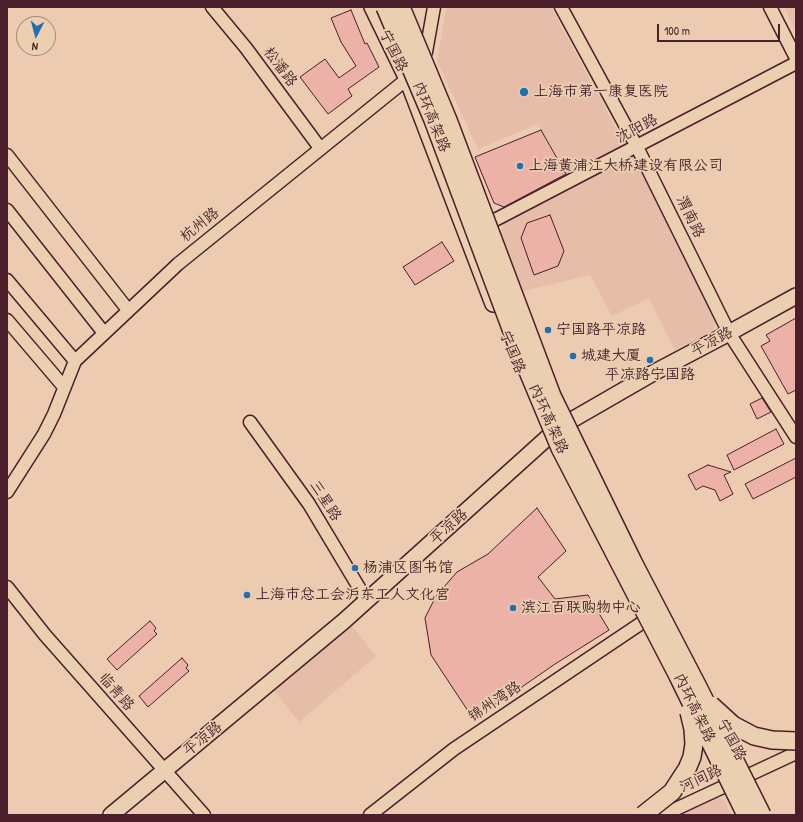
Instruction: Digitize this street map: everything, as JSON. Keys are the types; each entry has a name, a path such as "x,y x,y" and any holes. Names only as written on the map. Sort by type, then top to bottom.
{"highway":[{"name":"内环高架路","path":"385,7 433,120 519,350 560,448 678,676 746,815"},
{"name":"内环高架路","path":"401,7 448,120 552,396 633,562 762,815"},
{"path":"643,815 672,792 688,769 692,757 693,729 678,676"},
{"path":"697,685 718,713 743,731 772,740 796,741"}],"main road":[{"name":"宁国路","path":"372,7 407,79 466,237 547,438 643,622 724,786 740,815"},
{"name":"宁国路","path":"404,7 426,52 491,222 570,421 658,602 750,774 769,815"},
{"name":"平凉路","path":"111,815 367,601 547,438 570,421 655,372 730,333 796,296"}],"street":[{"name":"松潘路","path":"212,7 246,48 320,148"},
{"name":"杭州路","path":"7,492 44,434 54,414 75,361 178,264 407,79 426,52 434,7"},
{"name":"渭南路","path":"561,7 637,147 730,333 796,438"},
{"path":"770,7 796,58"},
{"name":"沈阳路","path":"491,222 796,63"},
{"path":"7,155 128,310"},
{"path":"7,210 104,333"},
{"path":"7,280 75,361"},
{"path":"7,320 64,387"},
{"name":"三星路","path":"250,422 309,504 367,601"},
{"name":"临青路","path":"7,587 45,635 204,815"},
{"name":"锦州湾路","path":"370,815 454,749 643,622"},
{"name":"河间路","path":"662,815 796,753"}],"shaded area":[{"name":"上海市第一康复医院","path":"446,7 551,7 620,136 622,148 567,175 538,124 478,149 437,61"},
{"path":"784,7 796,7 796,32"},
{"path":"631,156 635,157 718,318 715,327 710,333 675,350 649,298 612,316 590,275 523,291 500,233 505,220"},
{"path":"352,626 376,656 299,722 273,690"},
{"path":"719,798 724,800 732,815 678,815 702,800"}],"building":[{"path":"351,10 365,44 367,43 379,67 348,89 352,96 328,114 300,77 325,59 339,78 356,66 341,42 331,18"},
{"name":"上海黄浦江大桥建设有限公司","path":"541,130 566,174 504,207 494,203 475,157"},
{"path":"550,215 564,251 558,266 534,275 521,238 527,223"},
{"path":"442,242 454,261 415,285 403,267"},
{"path":"796,318 796,390 788,394 761,346 770,341 766,335"},
{"path":"762,398 771,412 757,419 750,404"},
{"path":"776,429 784,444 734,470 727,455"},
{"path":"796,458 796,477 753,499 745,484"},
{"path":"708,465 731,472 724,475 733,494 720,501 715,490 703,486 696,490 688,475"},
{"name":"滨江百联购物中心","path":"537,508 566,551 538,577 555,599 588,595 609,630 555,664 503,700 472,717 431,655 425,618 436,596 457,572 488,554"},
{"path":"150,621 156,628 154,631 157,634 117,670 107,659"},
{"path":"182,658 188,665 186,668 189,671 148,707 139,696"}],"place":[{"name":"上海市第一康复医院","path":"524,92"},
{"name":"上海黄浦江大桥建设有限公司","path":"520,166"},
{"name":"宁国路平凉路","path":"548,330"},
{"name":"城建大厦","path":"573,356"},
{"name":"平凉路宁国路","path":"650,360"},
{"name":"杨浦区图书馆","path":"355,568"},
{"name":"上海市总工会沪东工人文化宫","path":"247,595"},
{"name":"滨江百联购物中心","path":"513,608"}]}
